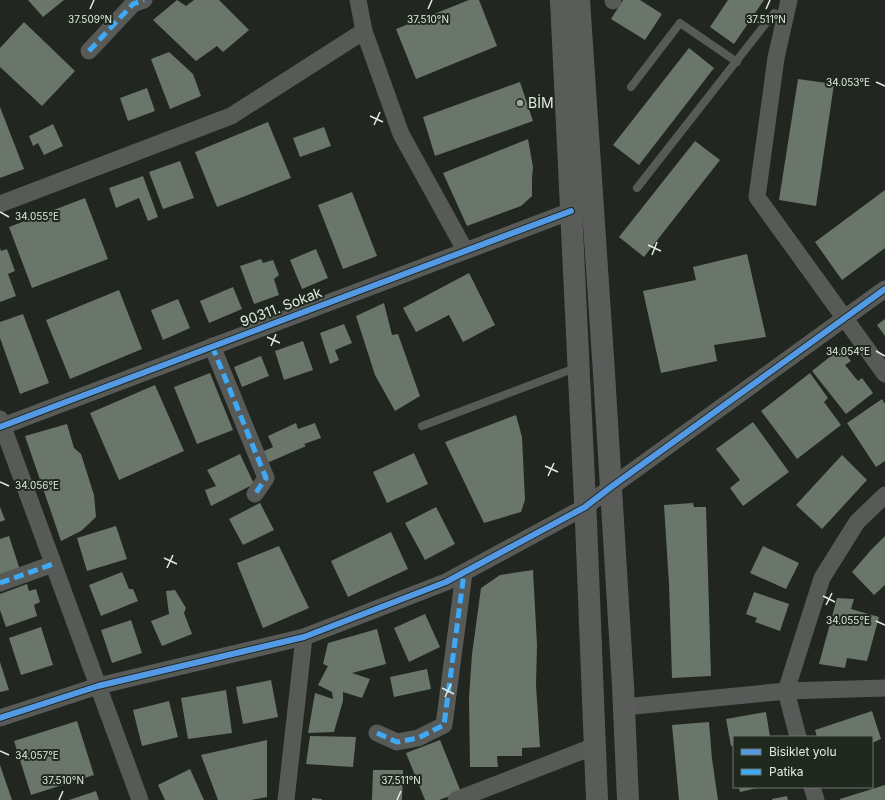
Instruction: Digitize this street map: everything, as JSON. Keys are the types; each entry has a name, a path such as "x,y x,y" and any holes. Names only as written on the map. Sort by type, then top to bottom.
{"main road":[{"path":"561,0 597,800"},
{"path":"578,0 611,487 628,800"}],"street":[{"path":"89,51 133,4 144,0"},
{"path":"358,0 364,31 401,134 466,250"},
{"path":"789,0 776,58 757,197 885,374"},
{"path":"0,204 231,116 364,31"},
{"name":"90311. Sokak","path":"1,424 571,211"},
{"path":"0,718 98,686 304,637 446,582 585,507 885,289"},
{"path":"212,346 266,478 255,494"},
{"path":"1,424 140,800"},
{"path":"798,736 786,691 822,578 857,522 885,495"},
{"path":"0,583 53,564"},
{"path":"377,733 397,742 418,738 444,725 464,573"},
{"path":"286,800 304,637"},
{"path":"624,707 786,691 885,688"},
{"path":"456,800 595,746"},
{"path":"812,788 816,800"}],"lane":[{"path":"637,188 774,13 785,17"},
{"path":"631,87 680,23 736,62"},
{"path":"422,426 578,367"}],"building":[{"path":"28,0 64,0 43,17"},
{"path":"177,0 186,6 194,0 219,0 249,30 223,52 217,46 196,61 153,20"},
{"path":"469,0 479,0 497,46 416,79 396,29"},
{"path":"623,0 640,0 662,14 645,40 611,19"},
{"path":"728,0 764,0 734,44 710,27"},
{"path":"24,22 75,71 42,106 0,67 0,48"},
{"path":"689,48 714,68 639,165 613,145"},
{"path":"169,52 193,74 201,96 170,109 151,59"},
{"path":"798,79 834,84 816,206 779,200"},
{"path":"520,82 533,121 435,156 423,117"},
{"path":"147,88 155,111 128,121 120,98"},
{"path":"0,107 24,169 0,178"},
{"path":"268,122 291,178 217,207 195,152"},
{"path":"53,124 63,146 44,155 38,143 33,146 29,136"},
{"path":"324,127 331,146 300,157 293,138"},
{"path":"528,139 533,167 532,196 521,206 467,226 443,173"},
{"path":"695,141 720,160 644,257 619,237"},
{"path":"180,161 194,198 163,209 149,172"},
{"path":"143,176 158,217 148,221 139,198 116,208 109,188"},
{"path":"885,190 885,248 842,280 815,242"},
{"path":"352,192 377,256 343,269 318,205"},
{"path":"85,198 108,259 32,288 9,227"},
{"path":"0,248 1,251 7,249 15,271 8,274 16,296 0,302"},
{"path":"316,249 328,278 302,289 290,260"},
{"path":"747,254 766,337 714,345 717,361 661,373 643,291 696,280 693,267"},
{"path":"261,259 263,263 273,260 279,275 274,279 279,295 254,304 240,266"},
{"path":"469,273 495,325 463,342 449,315 416,332 403,308"},
{"path":"233,287 242,309 209,323 200,301"},
{"path":"119,290 142,349 70,379 46,320"},
{"path":"178,299 190,328 163,340 151,310"},
{"path":"384,303 392,335 398,334 420,396 395,411 375,375 356,316"},
{"path":"23,314 49,383 20,394 0,338 0,322"},
{"path":"885,319 885,336 877,325"},
{"path":"344,324 352,343 335,350 339,360 330,364 320,333"},
{"path":"303,341 313,370 284,380 275,351"},
{"path":"841,348 851,361 845,365 858,381 862,378 873,393 846,414 812,371"},
{"path":"261,356 269,376 242,387 234,367"},
{"path":"210,373 233,430 197,444 174,387"},
{"path":"810,373 828,398 824,402 841,425 797,459 761,411"},
{"path":"155,385 184,451 119,480 90,413"},
{"path":"882,399 885,404 885,461 876,467 847,423"},
{"path":"516,415 522,437 525,500 521,512 484,523 445,442"},
{"path":"753,422 789,472 743,506 730,488 740,480 716,449"},
{"path":"296,423 298,429 315,423 321,438 304,444 306,446 267,463 262,452 273,447 268,436"},
{"path":"67,424 74,448 81,454 94,495 96,517 81,531 61,541 25,436"},
{"path":"414,453 428,484 387,503 373,472"},
{"path":"240,454 254,484 211,506 205,490 216,486 207,470"},
{"path":"842,455 867,480 822,529 796,505"},
{"path":"260,503 274,530 243,545 229,519"},
{"path":"693,503 694,507 706,507 711,676 672,678 669,584 664,505"},
{"path":"0,507 5,520 0,522"},
{"path":"436,507 455,544 425,560 405,523"},
{"path":"116,526 127,559 87,571 77,538"},
{"path":"391,532 408,569 348,597 331,561"},
{"path":"9,536 20,570 0,575 0,539"},
{"path":"885,536 885,585 874,595 852,572"},
{"path":"279,546 309,608 263,628 237,563"},
{"path":"763,546 799,563 786,589 750,573"},
{"path":"533,570 537,645 536,685 540,747 522,748 522,756 497,756 498,767 470,767 469,698 472,654 481,588 500,575"},
{"path":"122,572 129,589 133,589 138,601 101,616 89,585"},
{"path":"27,584 29,591 36,589 40,602 34,605 37,616 6,627 0,610 0,594"},
{"path":"175,590 186,608 184,613 192,634 162,646 151,621 169,614 166,591"},
{"path":"754,592 789,604 780,631 755,622 757,618 746,614"},
{"path":"837,598 854,599 851,609 879,617 867,661 847,658 845,668 819,664"},
{"path":"425,614 440,647 409,662 394,628"},
{"path":"131,620 142,653 112,663 101,630"},
{"path":"41,627 53,665 21,675 9,638"},
{"path":"377,629 386,664 352,673 370,679 362,698 343,692 343,701 334,732 308,733 315,693 333,699 332,692 318,685 328,666 323,664 328,643"},
{"path":"0,662 9,690 0,692"},
{"path":"427,669 431,689 394,697 390,677"},
{"path":"271,680 278,717 243,724 236,687"},
{"path":"226,690 232,733 188,739 181,698"},
{"path":"169,701 178,737 142,746 133,710"},
{"path":"872,711 881,739 873,743 873,736 817,736 815,730"},
{"path":"766,712 770,736 733,736 733,746 731,746 726,719"},
{"path":"77,721 94,775 31,795 14,741"},
{"path":"709,722 712,759 718,800 679,800 672,725"},
{"path":"310,736 356,737 353,767 306,764"},
{"path":"267,740 267,797 251,800 218,800 201,755"},
{"path":"440,740 461,792 439,800 425,800 406,753"},
{"path":"0,765 12,800 0,800"},
{"path":"190,769 204,800 165,800 158,785"},
{"path":"373,770 403,770 402,800 372,800"},
{"path":"885,785 885,800 840,800 840,799"},
{"path":"739,788 757,788 740,792"},
{"path":"96,791 99,800 69,800"},
{"path":"787,796 788,800 772,800 772,799"},
{"path":"312,798 322,799 322,800 312,800"}],"marked path":[{"path":"89,51 133,4 144,0"},
{"path":"212,346 266,478 255,494"},
{"path":"0,583 53,564"},
{"path":"377,733 397,742 418,738 444,725 464,573"}],"cycle path":[{"path":"0,427 571,211"},
{"path":"0,718 98,686 304,637 446,582 585,507 885,289"}],"place":[{"name":"BİM","path":"520,103"}]}
